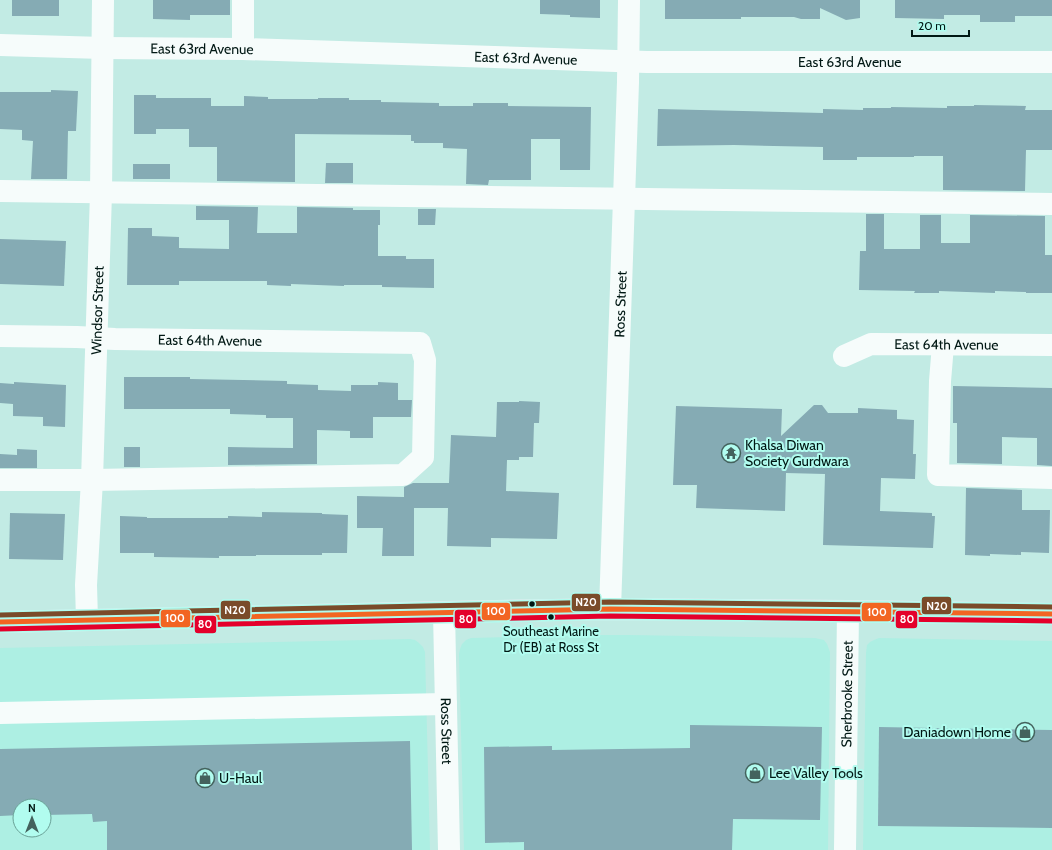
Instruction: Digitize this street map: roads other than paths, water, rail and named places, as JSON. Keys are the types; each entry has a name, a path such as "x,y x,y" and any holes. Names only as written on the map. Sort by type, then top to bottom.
{"main road":[{"path":"0,622 610,609 1052,614"}],"street":[{"name":"Windsor Street","path":"87,620 86,586 92,480 101,193 103,0"},
{"path":"243,0 243,49"},
{"name":"Ross Street","path":"610,609 624,199 629,0"},
{"name":"East 63rd Avenue","path":"0,45 103,48 243,49 628,61 1052,62"},
{"path":"0,191 1052,204"},
{"name":"East 64th Avenue","path":"0,336 114,339 420,342 425,360 423,457 403,475 92,480"},
{"name":"East 64th Avenue","path":"844,356 871,344 1052,345"},
{"path":"943,345 940,381 938,475 1052,478"},
{"path":"0,480 92,480"},
{"name":"Sherbrooke Street","path":"845,850 848,611"},
{"name":"Ross Street","path":"444,612 449,850"},
{"path":"0,713 446,704"}],"place":[{"name":"Khalsa Diwan Society Gurdwara","path":"731,453"},
{"name":"Southeast Marine Dr (EB) at Ross St","path":"551,617"},
{"name":"Daniadown Home","path":"1025,732"},
{"name":"Lee Valley Tools","path":"755,773"},
{"name":"U-Haul","path":"205,778"}]}
